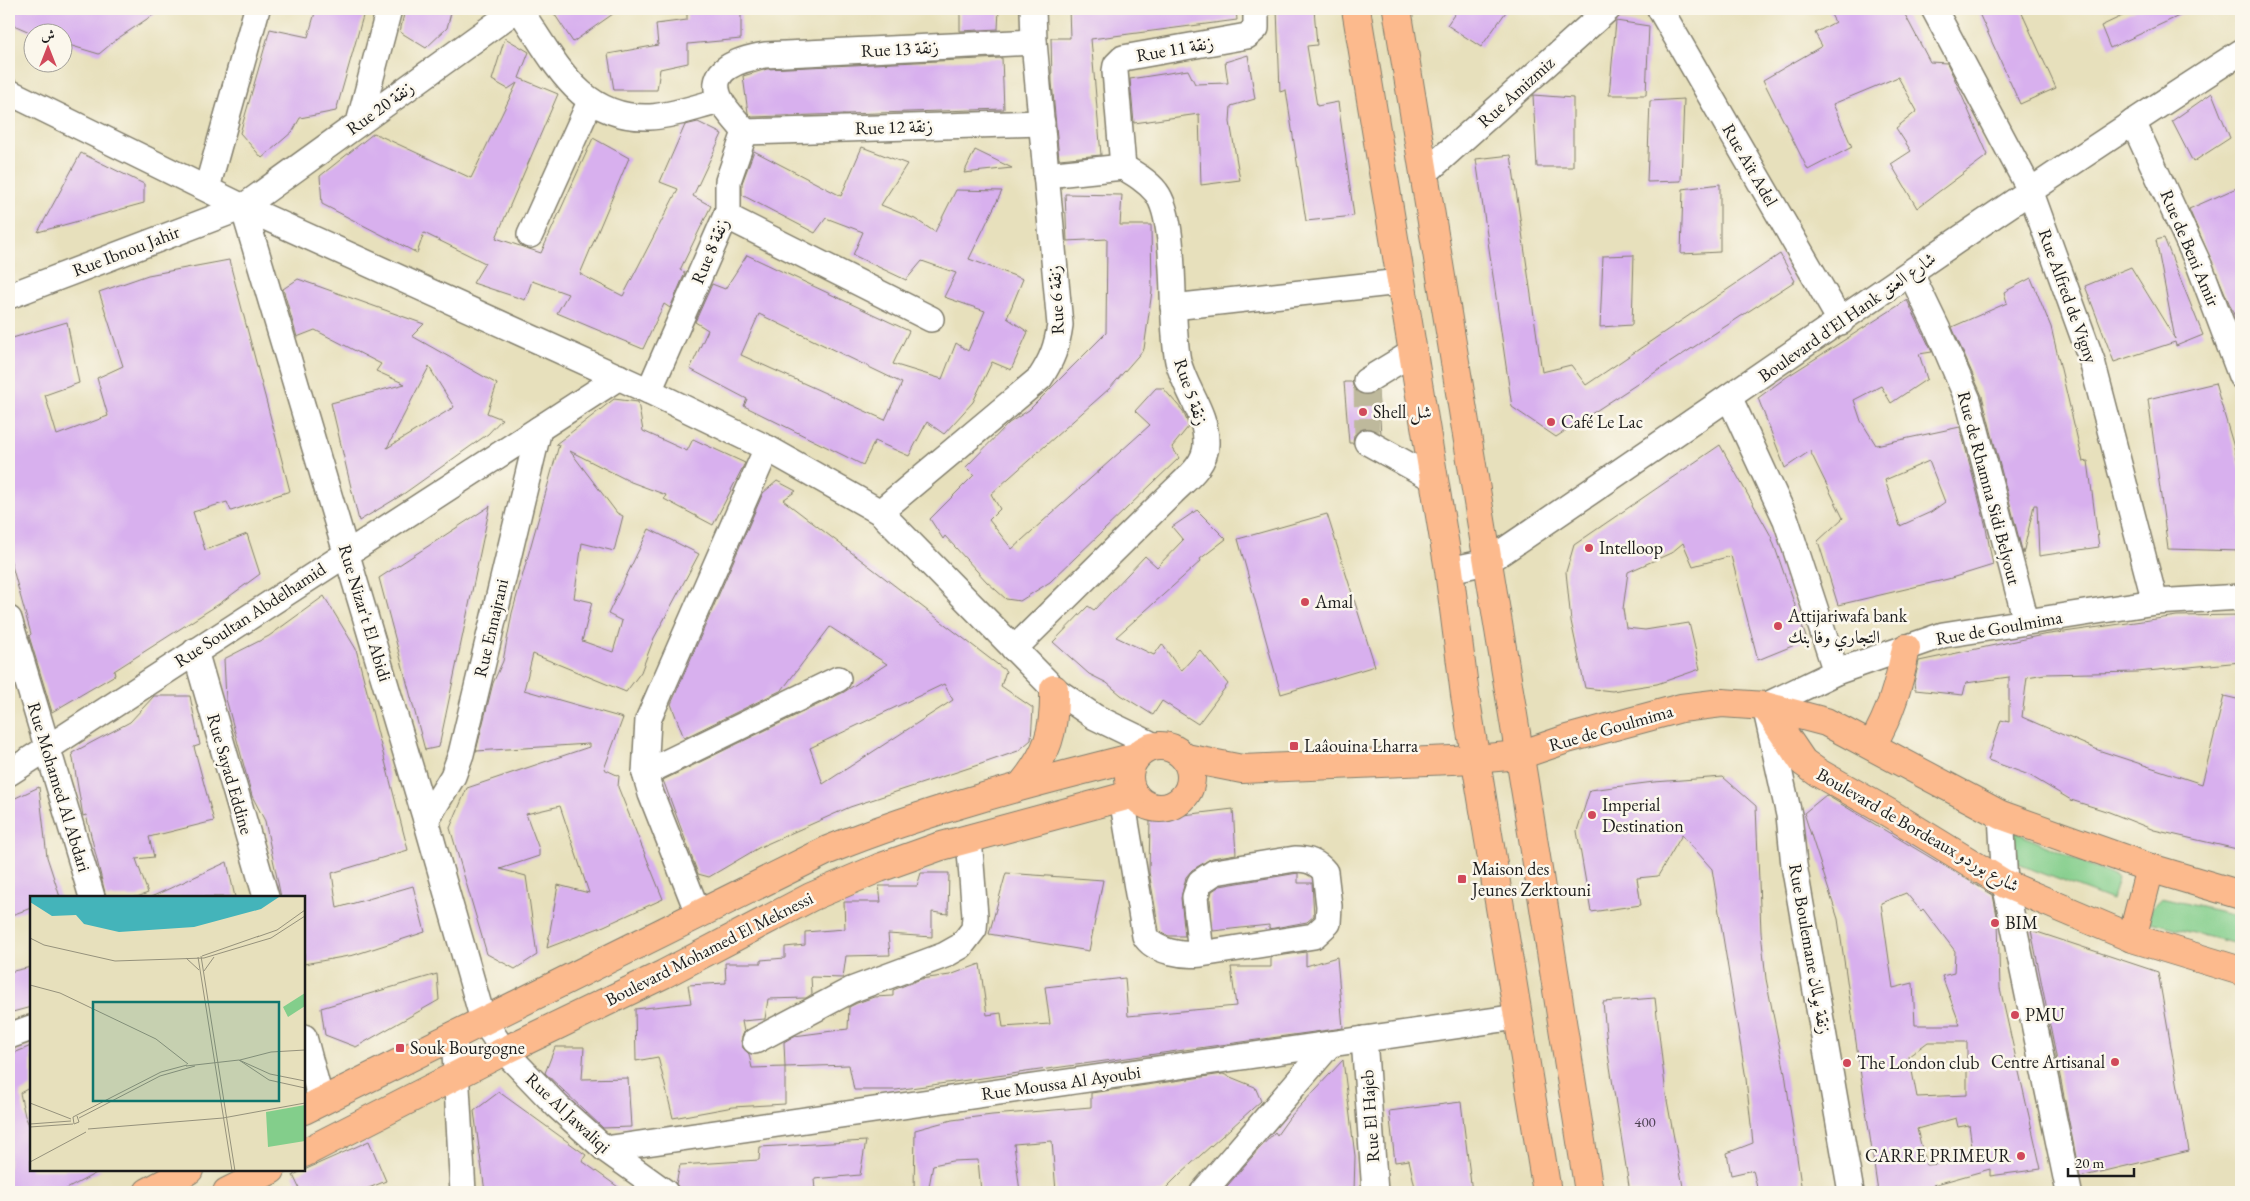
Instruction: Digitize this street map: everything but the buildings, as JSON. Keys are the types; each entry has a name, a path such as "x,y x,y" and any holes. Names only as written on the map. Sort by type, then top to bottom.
{"main road":[{"path":"1356,9 1448,570 1475,759 1547,1192"},
{"path":"1397,9 1422,175 1520,755 1589,1192"},
{"path":"1872,745 1887,718 1899,682 1906,648"},
{"path":"1020,786 1035,768 1053,731 1054,690"},
{"name":"Rue de Goulmima","path":"1475,759 1520,755 1586,734 1681,708 1722,703 1765,706"},
{"path":"1765,706 1826,722 1872,745 2001,816 2150,868 2241,895"},
{"name":"Boulevard de Bordeaux شارع بوردو","path":"1765,706 1803,762 1816,772 1889,812 2006,884 2132,938 2241,971"},
{"path":"1188,793 1191,775 1186,758 1178,750 1167,746 1143,752 1129,769 1128,796 1155,808 1167,807 1179,802 1188,793 1242,769"},
{"name":"Boulevard Mohamed El Meknessi","path":"312,1106 483,1020 520,1004 698,913 844,844 1020,786 1143,752"},
{"path":"1186,758 1242,769 1475,759"},
{"name":"Boulevard Mohamed El Meknessi","path":"305,1152 457,1076 504,1050 673,970 811,897 879,868 969,838 1128,796"},
{"path":"2132,938 2150,868"},
{"path":"227,1192 269,1171"},
{"path":"148,1192 179,1172"}],"street":[{"path":"207,188 257,9"},
{"path":"359,123 389,9"},
{"path":"518,9 574,88 590,102 618,115 651,117 721,101 745,132"},
{"name":"Rue 20 زنقة","path":"243,207 518,9"},
{"name":"Rue 6 زنقة","path":"880,512 1040,378 1051,361 1057,346 1060,326 1034,42 1033,9"},
{"name":"Rue 11 زنقة","path":"1123,167 1115,71 1118,62 1123,58 1248,36 1256,28 1256,9"},
{"name":"Rue Amizmiz","path":"1422,175 1608,9"},
{"name":"Rue Aït Adel","path":"1660,9 1841,322"},
{"name":"Rue Alfred de Vigny","path":"1934,9 2030,190 2092,361 2155,602"},
{"name":"Rue 13 زنقة","path":"721,101 718,85 721,74 726,67 736,61 765,55 1034,42"},
{"name":"Boulevard d'El Hank شارع العنق","path":"1448,570 1488,562 1730,399 2030,190 2241,52"},
{"path":"9,92 243,207 649,391 767,448 880,512 1054,690 1118,730 1143,752"},
{"path":"530,234 590,102"},
{"name":"Rue 12 زنقة","path":"745,132 1042,122"},
{"name":"Rue de Beni Amir","path":"2133,122 2200,267 2241,376"},
{"name":"Rue 8 زنقة","path":"649,391 726,216 729,204 728,181 745,132"},
{"path":"1046,175 1123,167"},
{"name":"Rue 5 زنقة","path":"1014,649 1172,493 1196,468 1204,455 1206,445 1205,428 1201,414 1178,362 1169,224 1162,202 1156,192 1140,176 1123,167"},
{"name":"Rue Ibnou Jahir","path":"9,296 243,207"},
{"name":"Rue Nizar't El Abidi","path":"243,207 426,820 483,1020"},
{"path":"726,216 930,319"},
{"name":"Rue de Rhamna Sidi Belyout","path":"1910,274 1938,330 1968,400 2026,621"},
{"path":"1173,307 1400,282"},
{"path":"1366,380 1412,353"},
{"name":"Rue Soultan Abdelhamid","path":"9,773 194,651 619,377"},
{"path":"1730,399 1786,520 1836,672"},
{"name":"Rue Ennajrani","path":"426,820 453,776 461,754 539,429"},
{"path":"1368,442 1432,478"},
{"path":"698,913 651,794 645,773 648,720 767,448"},
{"name":"Rue de Goulmima","path":"1765,706 1836,672 1943,635 2155,602 2241,597"},
{"name":"Rue Mohamed Al Abdari","path":"9,619 92,896"},
{"name":"Rue Sayad Eddine","path":"194,651 266,896"},
{"path":"645,773 838,679"},
{"name":"Rue Boulemane زنقة بولمان","path":"1765,706 1789,816 1794,865 1851,1192"},
{"path":"1128,796 1144,936 1148,942 1170,951 1189,955 1201,954 1314,936 1328,923 1329,906 1325,872 1315,862 1295,859 1227,870 1206,876 1200,882 1195,897 1201,954"},
{"path":"2001,816 2006,884 2069,1192"},
{"path":"755,1041 851,990 945,955 961,946 974,928 975,916 969,838"},
{"name":"Rue Moussa Al Ayoubi","path":"605,1149 1518,1017"},
{"name":"Rue Al Jawaliqi","path":"483,1020 504,1050 558,1107 605,1149 665,1192"},
{"path":"9,1036 30,1028"},
{"path":"454,1035 463,1192"},
{"name":"Rue El Hajeb","path":"1364,1039 1375,1192"},
{"path":"1203,1192 1330,1044"},
{"path":"305,1046 312,1106"}],"green space":[{"path":"2013,831 2118,878 2112,900 2018,864"},
{"path":"2162,898 2241,916 2241,945 2150,922 2150,910"}],"tunnel":[{"path":"1366,381 1367,442"}],"place":[{"name":"Shell شل","path":"1363,412"},
{"name":"Café Le Lac","path":"1551,422"},
{"name":"Intelloop","path":"1589,548"},
{"name":"Amal","path":"1305,602"},
{"name":"Attijariwafa bank التجاري وفا بنك","path":"1778,626"},
{"name":"Laâouina Lharra","path":"1294,746"},
{"name":"Imperial Destination","path":"1592,815"},
{"name":"Maison des Jeunes Zerktouni","path":"1462,879"},
{"name":"BIM","path":"1995,923"},
{"name":"PMU","path":"2015,1015"},
{"name":"Souk Bourgogne","path":"400,1048"},
{"name":"Centre Artisanal","path":"2115,1062"},
{"name":"The London club","path":"1847,1063"},
{"name":"CARRE PRIMEUR","path":"2021,1156"}]}
